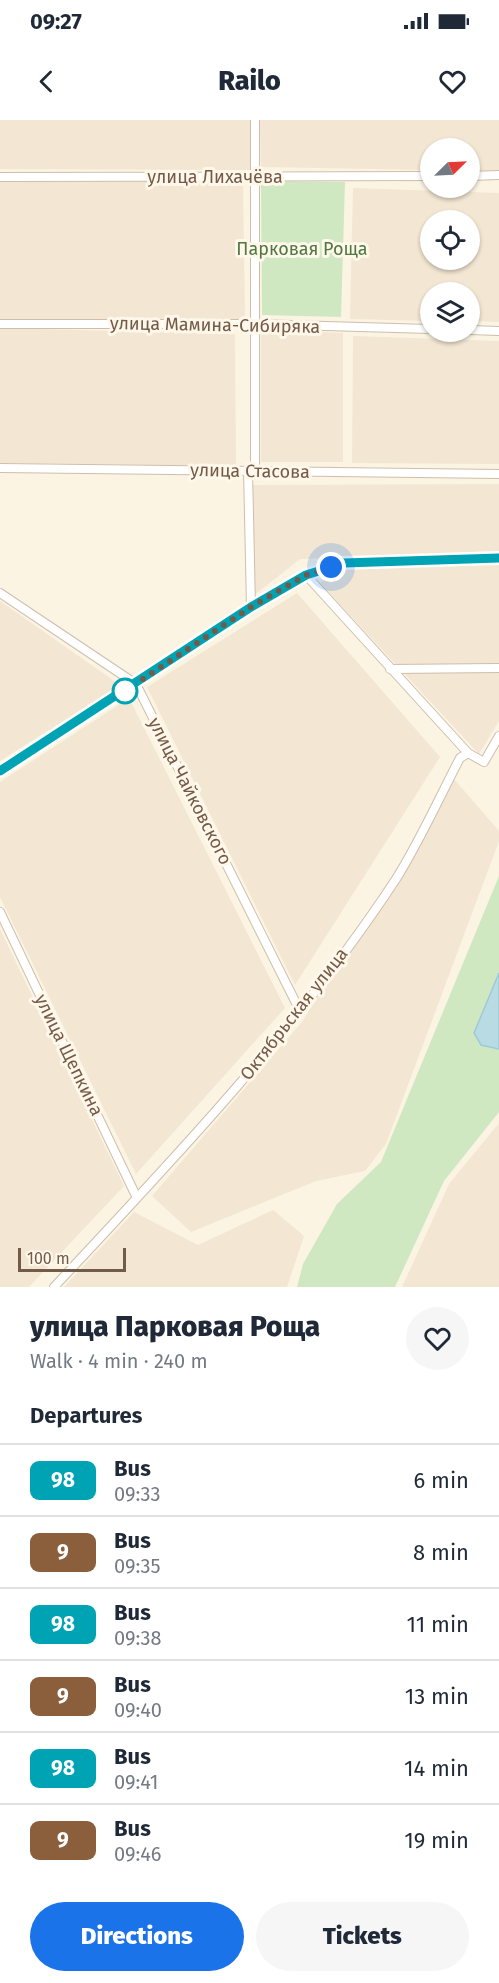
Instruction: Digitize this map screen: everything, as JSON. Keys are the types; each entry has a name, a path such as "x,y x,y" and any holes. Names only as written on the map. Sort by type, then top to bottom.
{"street":[{"path":"251,607 251,470 256,324 255,120"},
{"path":"480,176 499,175"},
{"name":"улица Лихачёва","path":"0,177 420,176"},
{"name":"улица Мамина-Сибиряка","path":"0,324 256,324 420,329"},
{"path":"480,330 499,330"},
{"name":"улица Стасова","path":"0,468 499,474"},
{"path":"0,771 251,607 306,575 344,563 499,558"},
{"path":"306,575 468,753 484,762 499,736"},
{"name":"улица Чайковского","path":"0,593 136,684 300,1011"},
{"path":"390,669 499,668"},
{"name":"Октябрьская улица","path":"54,1287 186,1147 300,1011 397,877 460,758 468,753"},
{"name":"улица Щепкина","path":"0,912 137,1198"}],"shaded area":[{"path":"0,120 250,120 250,170 0,169"},
{"path":"260,120 499,120 499,172 480,171 480,138 420,138 420,170 261,167"},
{"path":"0,180 243,181 245,319 0,319"},
{"path":"353,188 420,190 420,198 480,198 480,192 499,193 499,322 480,321 480,282 420,282 420,321 350,319"},
{"path":"0,328 235,334 236,466 0,463"},
{"path":"261,330 343,333 343,462 261,462"},
{"path":"353,336 420,338 420,342 499,341 499,464 352,463"},
{"path":"499,484 499,551 300,559 253,596 249,485"},
{"path":"499,563 499,721 479,754 320,583 342,569"},
{"path":"297,593 440,757 295,985 147,687"},
{"path":"0,601 120,685 0,761"},
{"path":"129,698 285,1008 136,1174 0,897 0,782"},
{"path":"453,778 499,831 499,841 386,1144 365,1171 316,1181 191,1232 152,1196 302,1022"},
{"path":"0,929 124,1186 29,1287 0,1287"},
{"path":"499,1123 499,1287 402,1287 449,1184"},
{"path":"273,1210 304,1236 287,1287 64,1287 134,1212 198,1245"}],"green space":[{"name":"Парковая Роща","path":"261,181 345,182 341,317 262,315"},
{"path":"499,876 499,1112 444,1181 395,1287 297,1287 303,1264 337,1204 381,1162"}],"water":[{"path":"499,973 499,1049 481,1045 474,1033"}],"bus line":[{"name":"98","path":"0,771 251,607 306,575 344,563 499,558"}],"route":[{"path":"125,691 116,697 155,672 251,607 306,575 331,567"}]}
